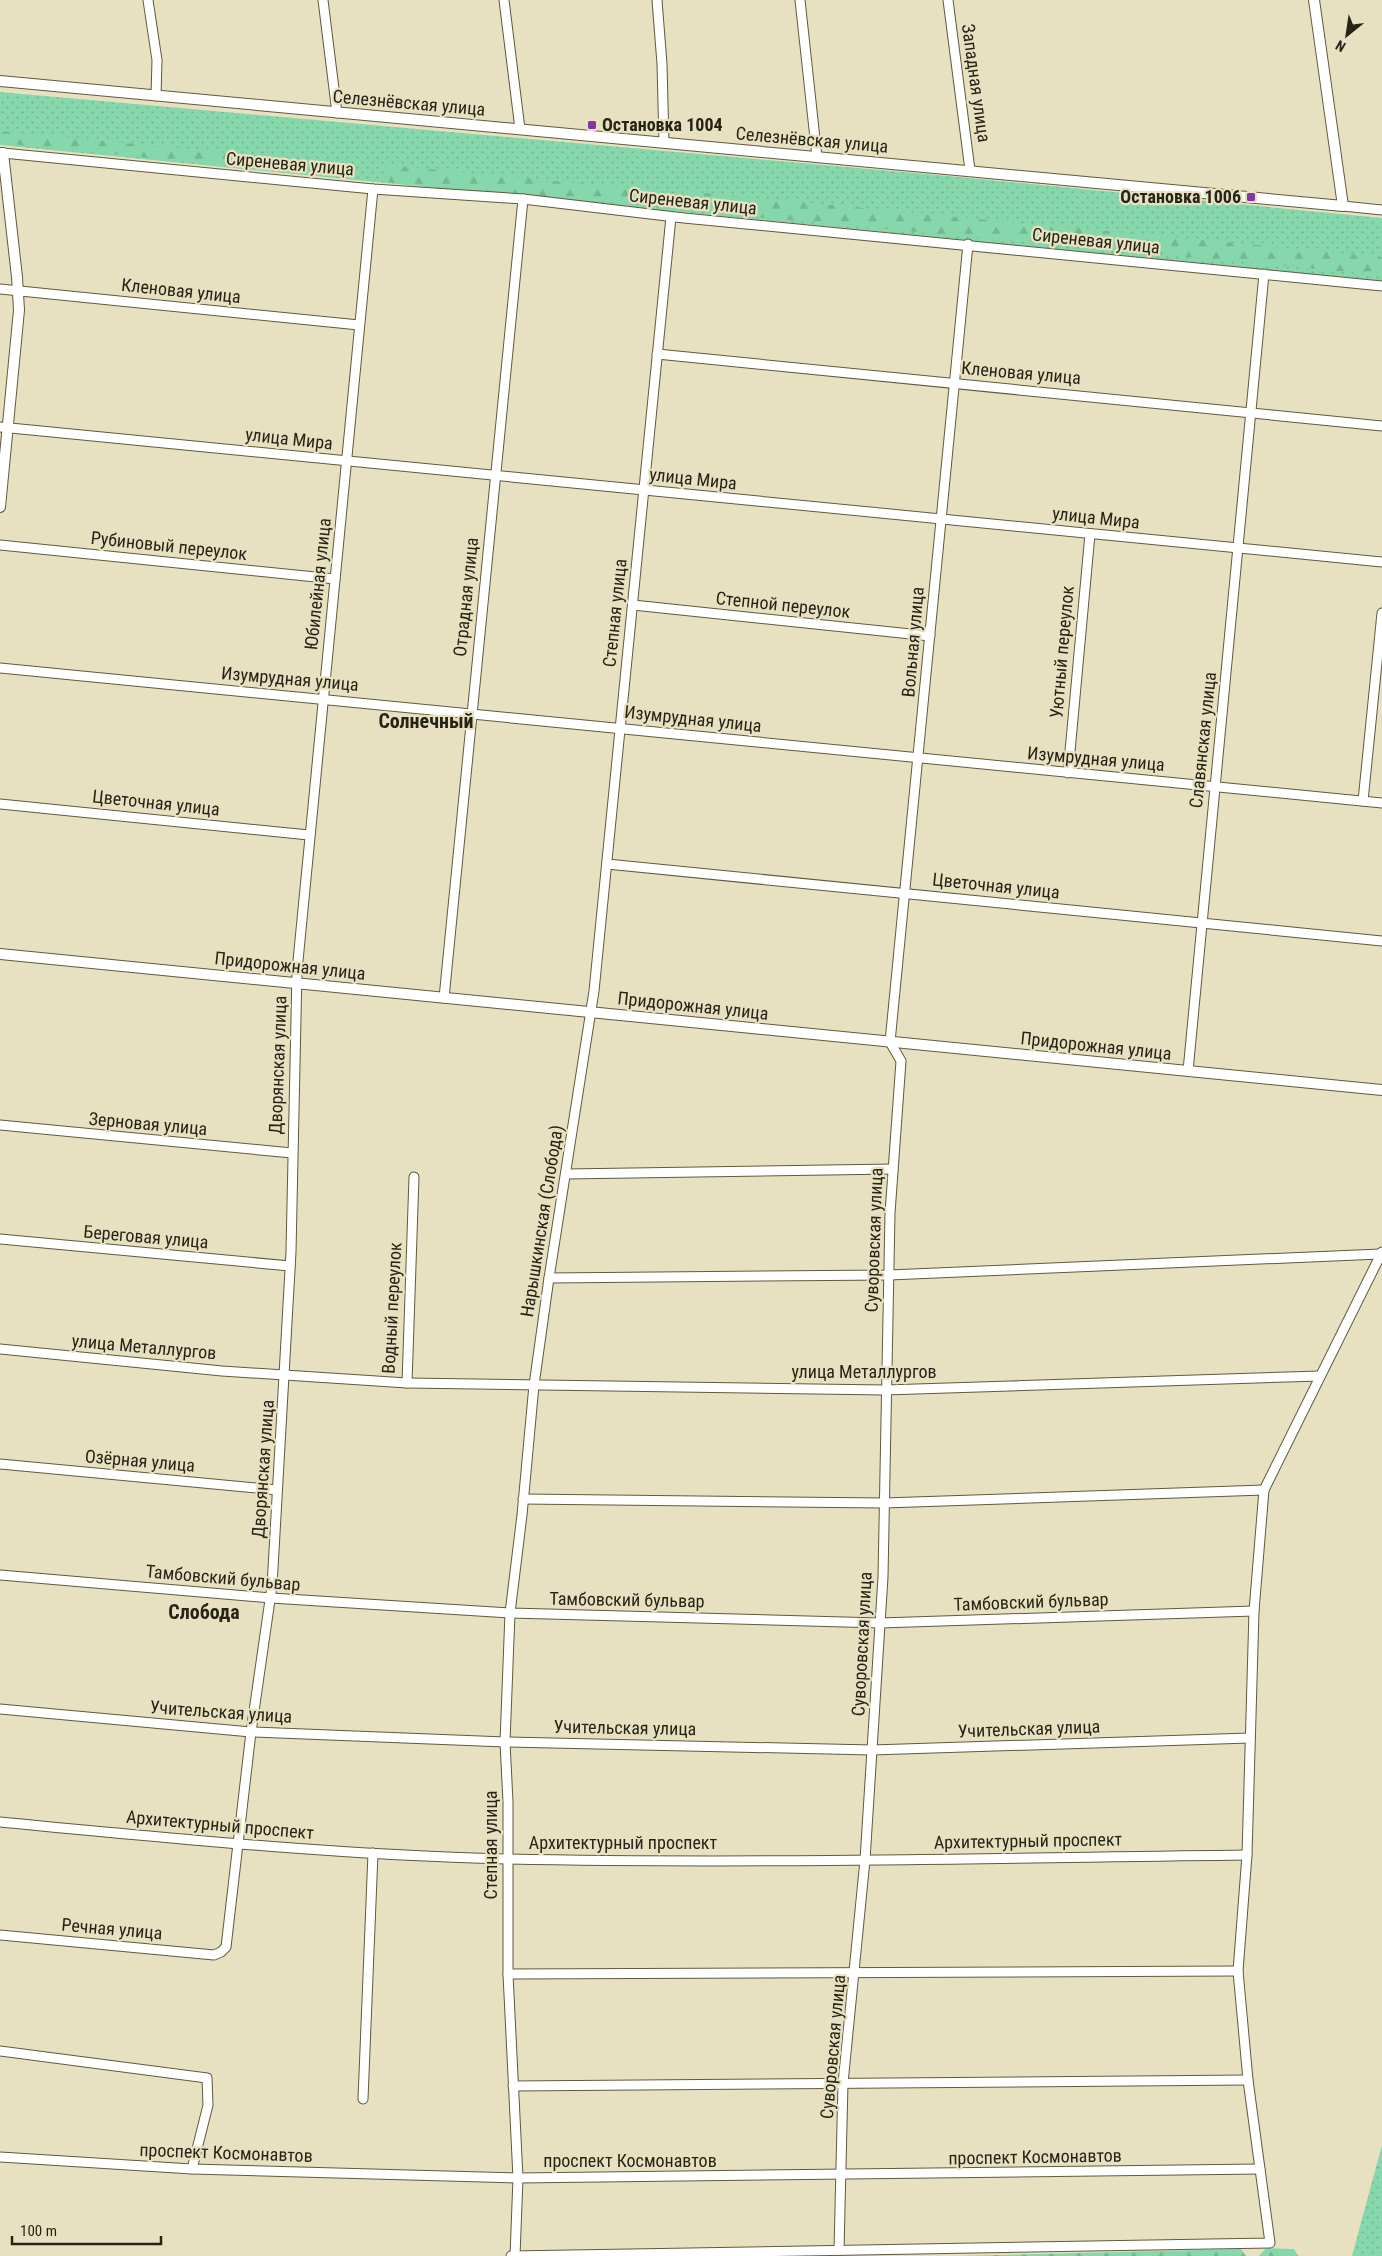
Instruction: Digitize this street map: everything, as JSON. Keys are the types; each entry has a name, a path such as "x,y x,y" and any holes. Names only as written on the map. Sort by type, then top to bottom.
{"street":[{"path":"148,0 157,60 156,96"},
{"path":"323,0 337,113"},
{"path":"504,0 520,129"},
{"path":"657,0 662,64 664,143"},
{"path":"800,0 817,157"},
{"name":"Западная улица","path":"948,0 970,170"},
{"path":"1314,0 1343,206"},
{"name":"Селезнёвская улица","path":"0,81 970,170 1382,210"},
{"path":"0,507 4,427 19,310 2,153"},
{"name":"Сиреневая улица","path":"2,153 373,189 523,200 670,217 968,244 1382,286"},
{"name":"Юбилейная улица","path":"296,984 309,834 348,461 358,325 373,189"},
{"name":"Отрадная улица","path":"444,998 523,200"},
{"name":"Степная улица","path":"591,1012 645,490 670,217"},
{"name":"Вольная улица","path":"890,1042 968,244"},
{"name":"Славянская улица","path":"1188,1071 1264,274"},
{"name":"Кленовая улица","path":"0,289 358,325"},
{"name":"Кленовая улица","path":"657,354 1382,426"},
{"name":"улица Мира","path":"4,427 1382,562"},
{"name":"Уютный переулок","path":"1068,772 1090,534"},
{"name":"Рубиновый переулок","path":"0,545 335,579"},
{"name":"Степной переулок","path":"633,605 930,636"},
{"path":"1364,801 1382,613"},
{"name":"Изумрудная улица","path":"0,668 1382,803"},
{"name":"Цветочная улица","path":"0,804 309,834"},
{"name":"Цветочная улица","path":"607,864 1382,941"},
{"name":"Придорожная улица","path":"0,954 1382,1090"},
{"name":"Дворянская улица","path":"221,1952 226,1947 251,1732 271,1598 290,1266 296,984"},
{"name":"Нарышкинская (Слобода)","path":"530,1434 534,1385 548,1278 591,1012"},
{"name":"Суворовская улица","path":"840,2250 844,2082 865,1860 880,1623 889,1275 893,1169 901,1061 890,1042"},
{"name":"Зерновая улица","path":"0,1125 292,1153"},
{"path":"566,1174 893,1169"},
{"name":"Водный переулок","path":"285,1374 407,1382 414,1177"},
{"name":"Береговая улица","path":"0,1239 290,1266"},
{"path":"511,2256 1270,2243 1248,2080 1238,1971 1247,1854 1254,1611 1264,1490 1381,1253 889,1275 548,1278"},
{"name":"улица Металлургов","path":"0,1349 127,1362 285,1374"},
{"name":"улица Металлургов","path":"407,1382 885,1390 1320,1376"},
{"name":"Степная улица","path":"515,2256 518,2178 508,1974 508,1802 505,1742 510,1613 530,1434"},
{"name":"Озёрная улица","path":"0,1464 277,1490"},
{"path":"523,1499 884,1502 1264,1490"},
{"name":"Тамбовский бульвар","path":"0,1575 271,1598 510,1613 880,1623 1254,1611"},
{"name":"Учительская улица","path":"0,1709 251,1732 505,1742 872,1750 1250,1738"},
{"name":"Архитектурный проспект","path":"0,1822 237,1844 507,1859 865,1860 1247,1854"},
{"path":"363,2099 373,1853"},
{"name":"Речная улица","path":"0,1934 214,1955 221,1952"},
{"path":"508,1974 1238,1971"},
{"path":"0,2052 206,2078 208,2105 192,2169"},
{"path":"513,2086 1248,2080"},
{"name":"проспект Космонавтов","path":"0,2156 192,2169 518,2178 1260,2170"}],"green space":[{"path":"0,92 948,176 1382,218 1382,281 0,145"},
{"path":"0,131 342,164 341,177 0,143"},
{"path":"387,165 651,190 651,206 387,182"},
{"path":"683,191 1382,257 1382,275 680,210"},
{"path":"1382,2145 1382,2256 1352,2256"},
{"path":"1266,2248 1294,2249 1298,2256 1259,2256"},
{"path":"1241,2249 1246,2256 960,2256"}],"place":[{"name":"Остановка 1004","path":"592,125"},
{"name":"Остановка 1006","path":"1251,197"}],"district":[{"name":"Солнечный","path":"426,721"},
{"name":"Слобода","path":"204,1612"}]}
